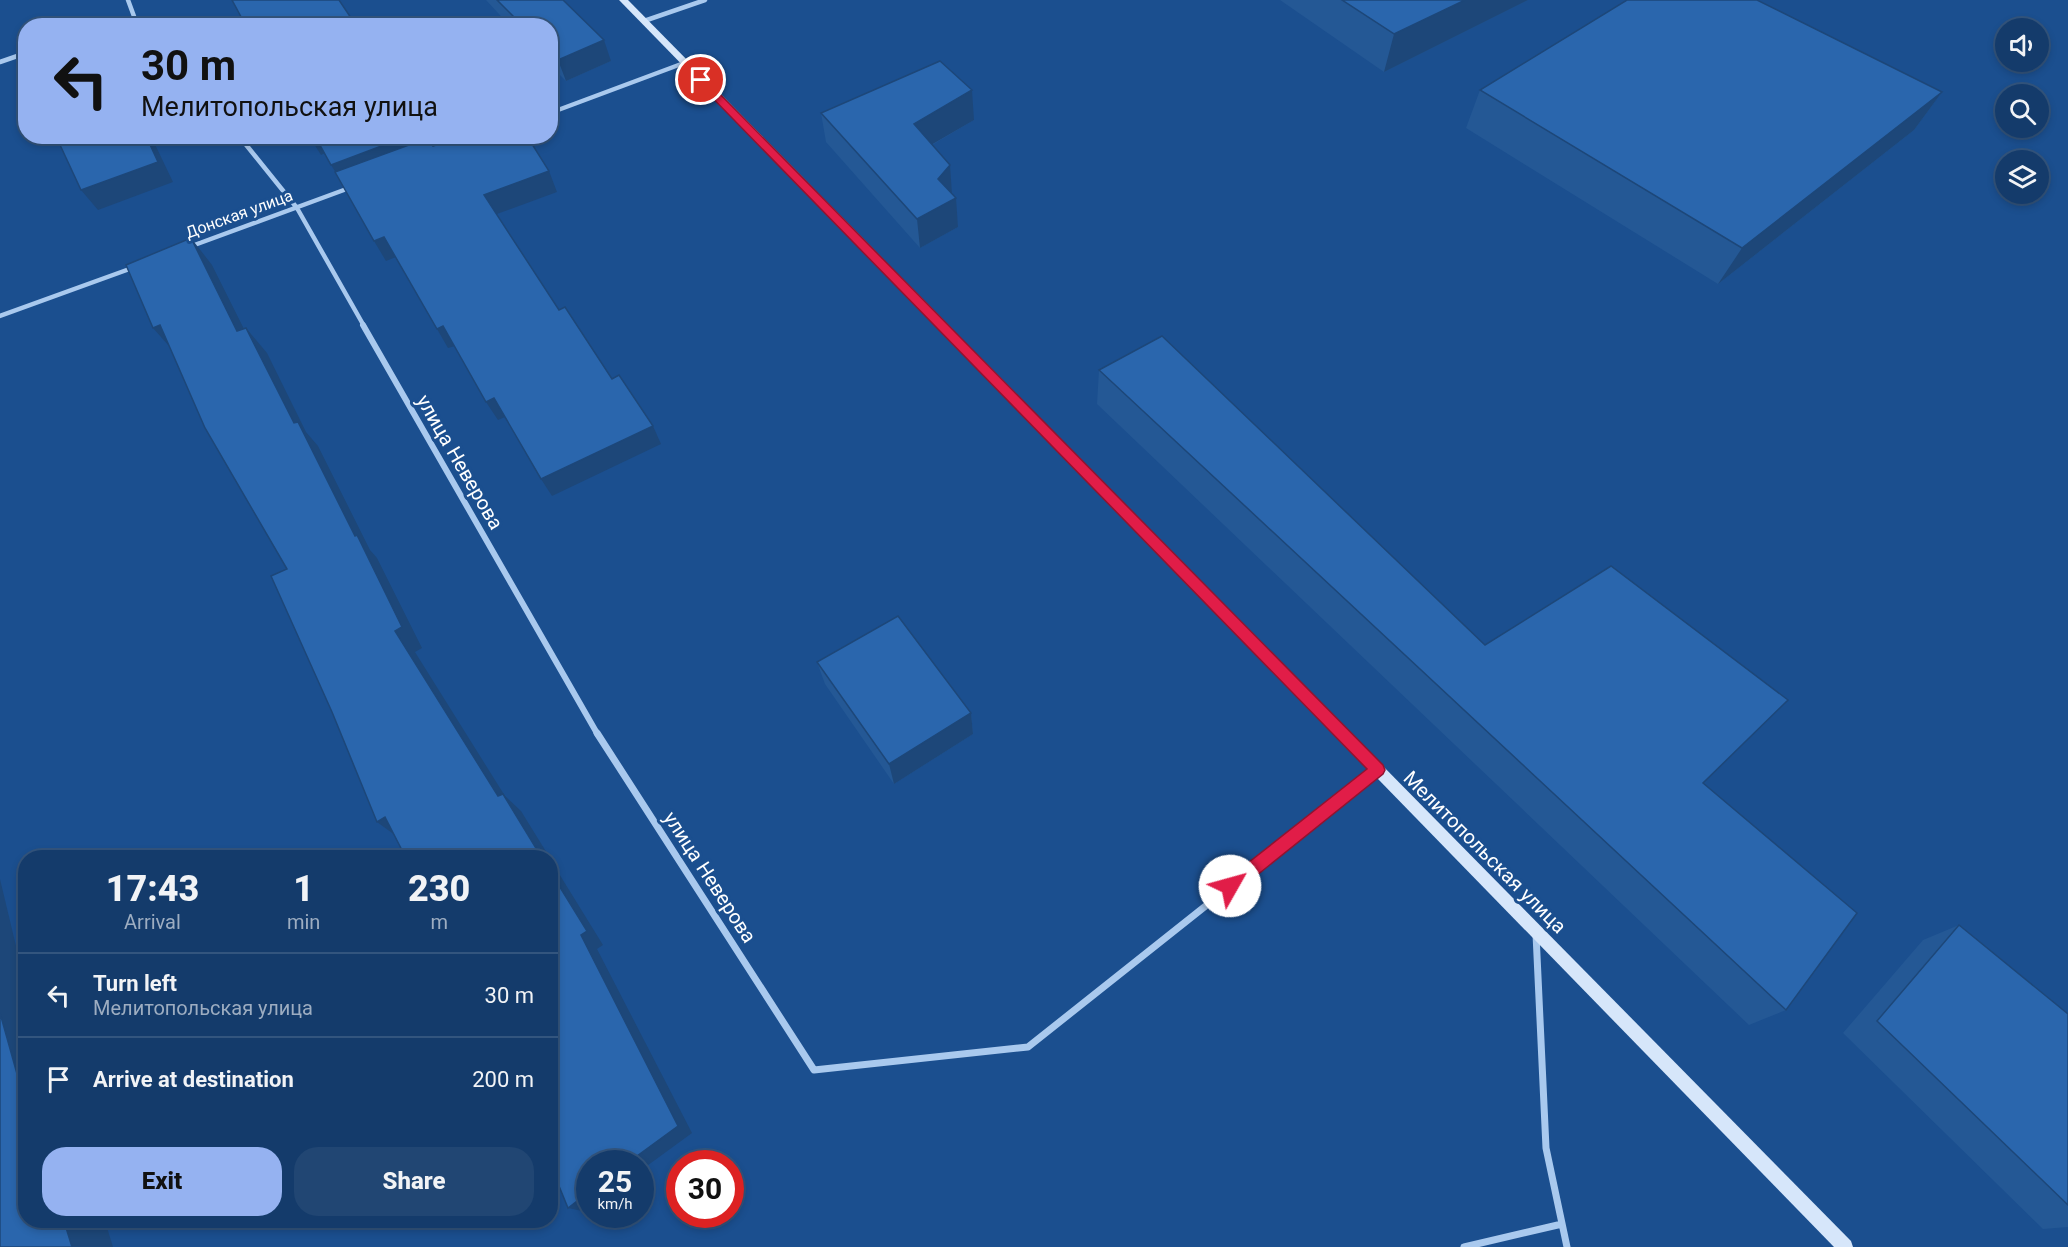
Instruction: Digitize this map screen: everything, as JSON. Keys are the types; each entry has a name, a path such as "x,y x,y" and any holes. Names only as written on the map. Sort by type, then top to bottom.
{"street":[{"path":"128,0 135,18"},
{"name":"Мелитопольская улица","path":"623,0 1845,1247"},
{"path":"644,21 705,0"},
{"path":"0,62 18,56"},
{"path":"558,110 684,63"},
{"name":"улица Неверова","path":"245,144 297,208 584,711 814,1070 1028,1047 1377,770"},
{"name":"Донская улица","path":"187,248 364,183"},
{"path":"0,316 143,264"},
{"path":"1536,931 1546,1148 1568,1247"},
{"path":"1464,1247 1562,1224"}],"building":[{"path":"232,0 339,0 351,18 242,18"},
{"path":"497,0 563,0 604,40 558,60 558,18 515,18"},
{"path":"1342,0 1465,0 1394,34"},
{"path":"1627,0 1757,0 1942,92 1742,248 1480,90"},
{"path":"940,61 972,90 914,124 950,165 938,179 956,198 917,219 821,113"},
{"path":"60,144 150,144 158,162 81,190"},
{"path":"319,144 387,144 331,165"},
{"path":"412,144 432,144 433,146 439,144 532,144 549,171 484,195 559,310 565,307 612,379 619,375 653,426 541,479 494,398 486,402 443,326 437,329 384,237 374,241 335,172"},
{"path":"191,238 237,331 246,328 294,423 298,422 355,536 357,535 402,627 395,631 498,796 503,794 537,850 402,850 385,817 377,822 332,712 271,576 287,569 205,428 160,325 153,328 126,265"},
{"path":"1162,336 1485,645 1611,566 1788,700 1703,783 1857,913 1786,1010 1099,370"},
{"path":"898,616 971,713 889,764 817,662"},
{"path":"558,884 587,931 581,935 678,1126 645,1150 576,1150 576,1202 568,1208 558,1184"},
{"path":"1959,925 2068,1014 2068,1205 1877,1021"},
{"path":"0,1013 18,1077 18,1228 66,1228 72,1247 0,1247"}],"route":[{"path":"701,80 1377,770 1230,886"}]}
